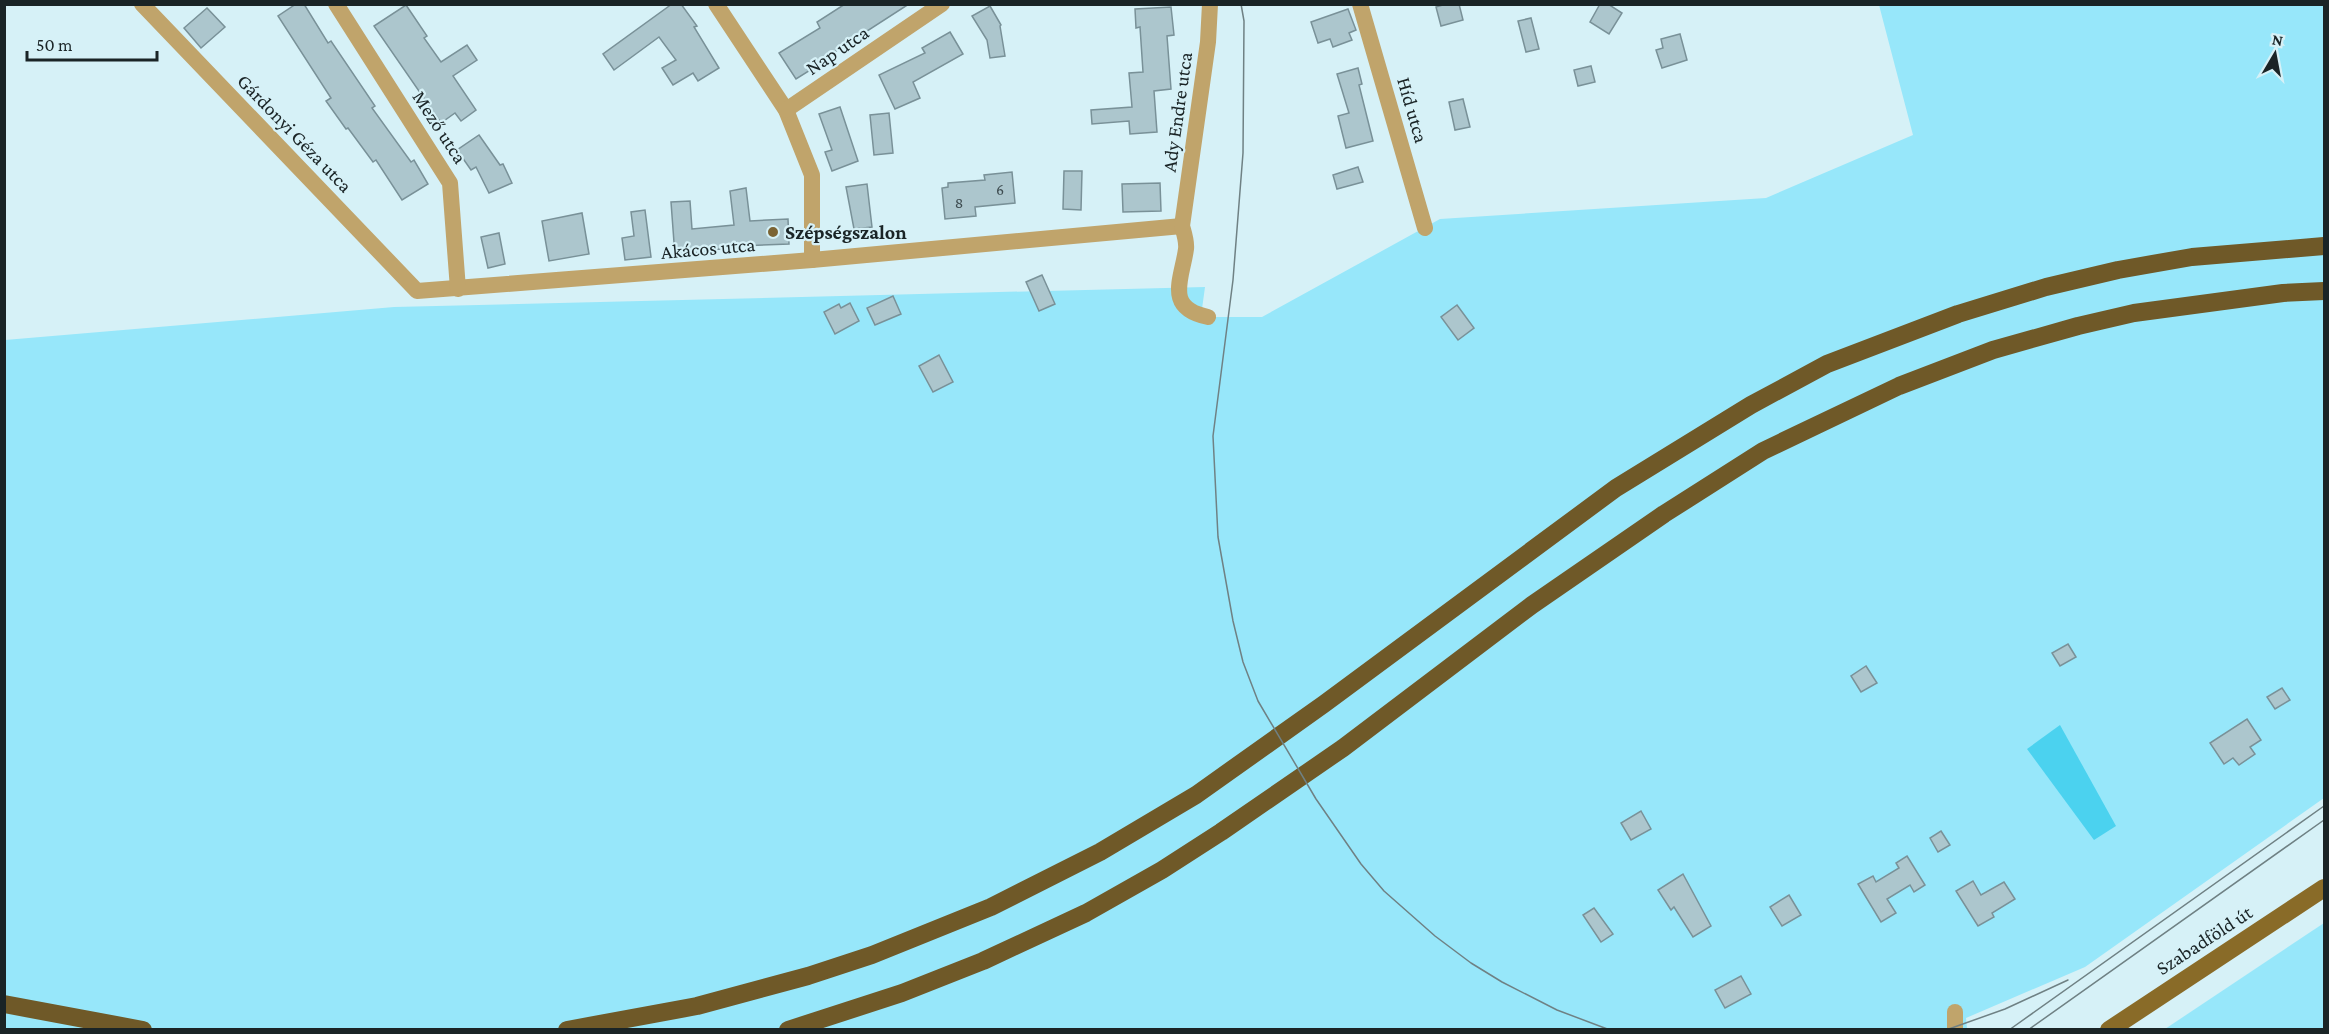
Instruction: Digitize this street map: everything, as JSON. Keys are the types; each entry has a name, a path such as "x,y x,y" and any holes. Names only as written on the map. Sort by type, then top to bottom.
{"highway":[{"path":"567,1029 698,1006 862,959 991,907 1100,852 1196,795 1324,704 1616,488 1751,405 1827,364 1958,315 2046,287 2192,256 2325,246"},
{"path":"788,1029 891,996 983,962 1086,913 1162,870 1343,748 1550,592 1690,496 1763,451 1899,386 1993,350 2078,326 2134,314 2283,293 2325,291"},
{"path":"4,1004 143,1029"}],"main road":[{"name":"Szabadföld út","path":"2109,1029 2325,888"}],"street":[{"name":"Gárdonyi Géza utca","path":"141,4 417,291"},
{"name":"Mező utca","path":"336,4 450,183 458,289"},
{"path":"716,4 786,110 812,175 812,260"},
{"name":"Nap utca","path":"786,110 942,4"},
{"name":"Ady Endre utca","path":"1208,317 1194,314 1179,295 1178,281 1187,246 1182,226 1208,42 1210,4"},
{"name":"Híd utca","path":"1360,4 1425,228"},
{"name":"Akácos utca","path":"417,291 812,260 1182,226"},
{"path":"1955,1012 1955,1029"}],"shaded area":[{"path":"1879,5 2324,5 2324,798 2085,967 1966,1018 1967,1029 5,1030 5,340 394,307 1205,287 1202,309 1208,317 1262,317 1440,219 1766,198 1913,135"},
{"path":"2060,725 2116,826 2094,840 2027,749"},
{"path":"2324,923 2324,1029 2165,1029"}],"building":[{"path":"296,4 304,4 328,43 331,41 375,106 372,108 411,162 414,160 428,184 402,200 376,160 373,162 348,128 346,129 326,101 331,98 278,16"},
{"path":"672,4 681,4 697,26 694,27 719,68 698,81 693,73 673,85 662,68 676,60 659,37 614,70 603,54"},
{"path":"845,4 909,4 796,79 779,53 820,28 817,22"},
{"path":"1459,4 1463,20 1441,26 1436,7"},
{"path":"1600,4 1608,4 1622,13 1609,34 1590,22"},
{"path":"406,5 427,36 424,38 441,62 467,45 477,60 453,76 476,110 461,121 455,113 441,123 374,26"},
{"path":"990,6 1001,25 1005,56 990,58 987,40 972,16"},
{"path":"1171,7 1174,35 1167,36 1171,89 1154,91 1157,132 1130,134 1129,121 1092,124 1091,110 1132,107 1129,73 1143,72 1140,27 1136,28 1135,9"},
{"path":"207,8 225,27 201,48 184,28"},
{"path":"1348,9 1356,30 1349,33 1352,40 1333,47 1330,39 1318,43 1311,22"},
{"path":"1531,18 1539,49 1526,52 1518,21"},
{"path":"950,32 963,54 913,82 920,98 895,109 879,75 925,53 922,48"},
{"path":"1680,34 1687,60 1662,68 1656,50 1663,48 1661,39"},
{"path":"1591,66 1595,82 1578,86 1574,70"},
{"path":"1358,68 1362,84 1359,85 1373,141 1346,148 1338,116 1349,113 1337,74"},
{"path":"1463,99 1470,127 1455,130 1449,102"},
{"path":"840,107 858,161 832,171 825,152 832,150 819,114"},
{"path":"889,113 893,153 874,155 870,115"},
{"path":"479,135 500,165 503,164 512,183 489,193 476,167 471,170 457,150"},
{"path":"1358,167 1363,182 1337,189 1333,175"},
{"path":"1064,171 1082,171 1081,210 1063,209"},
{"path":"1012,172 1015,203 975,207 976,216 945,219 942,188 948,187 948,183 985,180 984,175"},
{"path":"1160,183 1161,211 1123,212 1122,184"},
{"path":"867,184 872,227 854,229 846,187"},
{"path":"746,188 750,221 788,219 789,244 739,246 675,256 671,202 690,201 692,229 734,225 730,191"},
{"path":"645,210 651,257 625,260 622,238 634,236 631,212"},
{"path":"582,213 589,254 549,261 542,221"},
{"path":"499,233 505,264 488,268 481,237"},
{"path":"1042,275 1055,304 1039,311 1026,282"},
{"path":"893,296 901,314 875,325 867,308"},
{"path":"850,303 859,321 835,334 824,312 839,304 841,308"},
{"path":"1457,305 1474,328 1458,340 1441,317"},
{"path":"939,355 953,382 933,392 919,366"},
{"path":"2068,644 2076,657 2060,666 2052,653"},
{"path":"1866,666 1877,683 1861,692 1851,676"},
{"path":"2282,688 2290,700 2275,709 2267,697"},
{"path":"2247,719 2261,740 2250,747 2255,754 2239,765 2233,758 2224,764 2210,743"},
{"path":"1641,811 1651,829 1631,840 1621,823"},
{"path":"1941,831 1950,845 1938,852 1930,838"},
{"path":"1907,856 1925,885 1914,892 1910,885 1887,899 1896,913 1881,922 1858,884 1873,876 1876,882 1899,868 1896,863"},
{"path":"1683,874 1711,926 1693,937 1674,907 1671,910 1658,890"},
{"path":"1973,881 1981,895 2004,882 2015,899 1992,913 1994,917 1978,926 1956,891"},
{"path":"1789,895 1801,915 1782,926 1770,907"},
{"path":"1594,908 1613,934 1601,942 1583,915"},
{"path":"1741,976 1751,994 1725,1008 1715,990"}],"tram line":[{"path":"1241,4 1244,21 1243,153 1233,280 1213,436 1218,537 1243,662 1258,701 1316,799 1361,864 1384,891 1435,936 1471,963 1502,982 1557,1010 1610,1030"},
{"path":"2009,1030 2324,806"},
{"path":"2028,1030 2324,820"},
{"path":"1946,1030 2005,1009 2068,980"}],"place":[{"name":"Szépségszalon","path":"773,232"}]}
